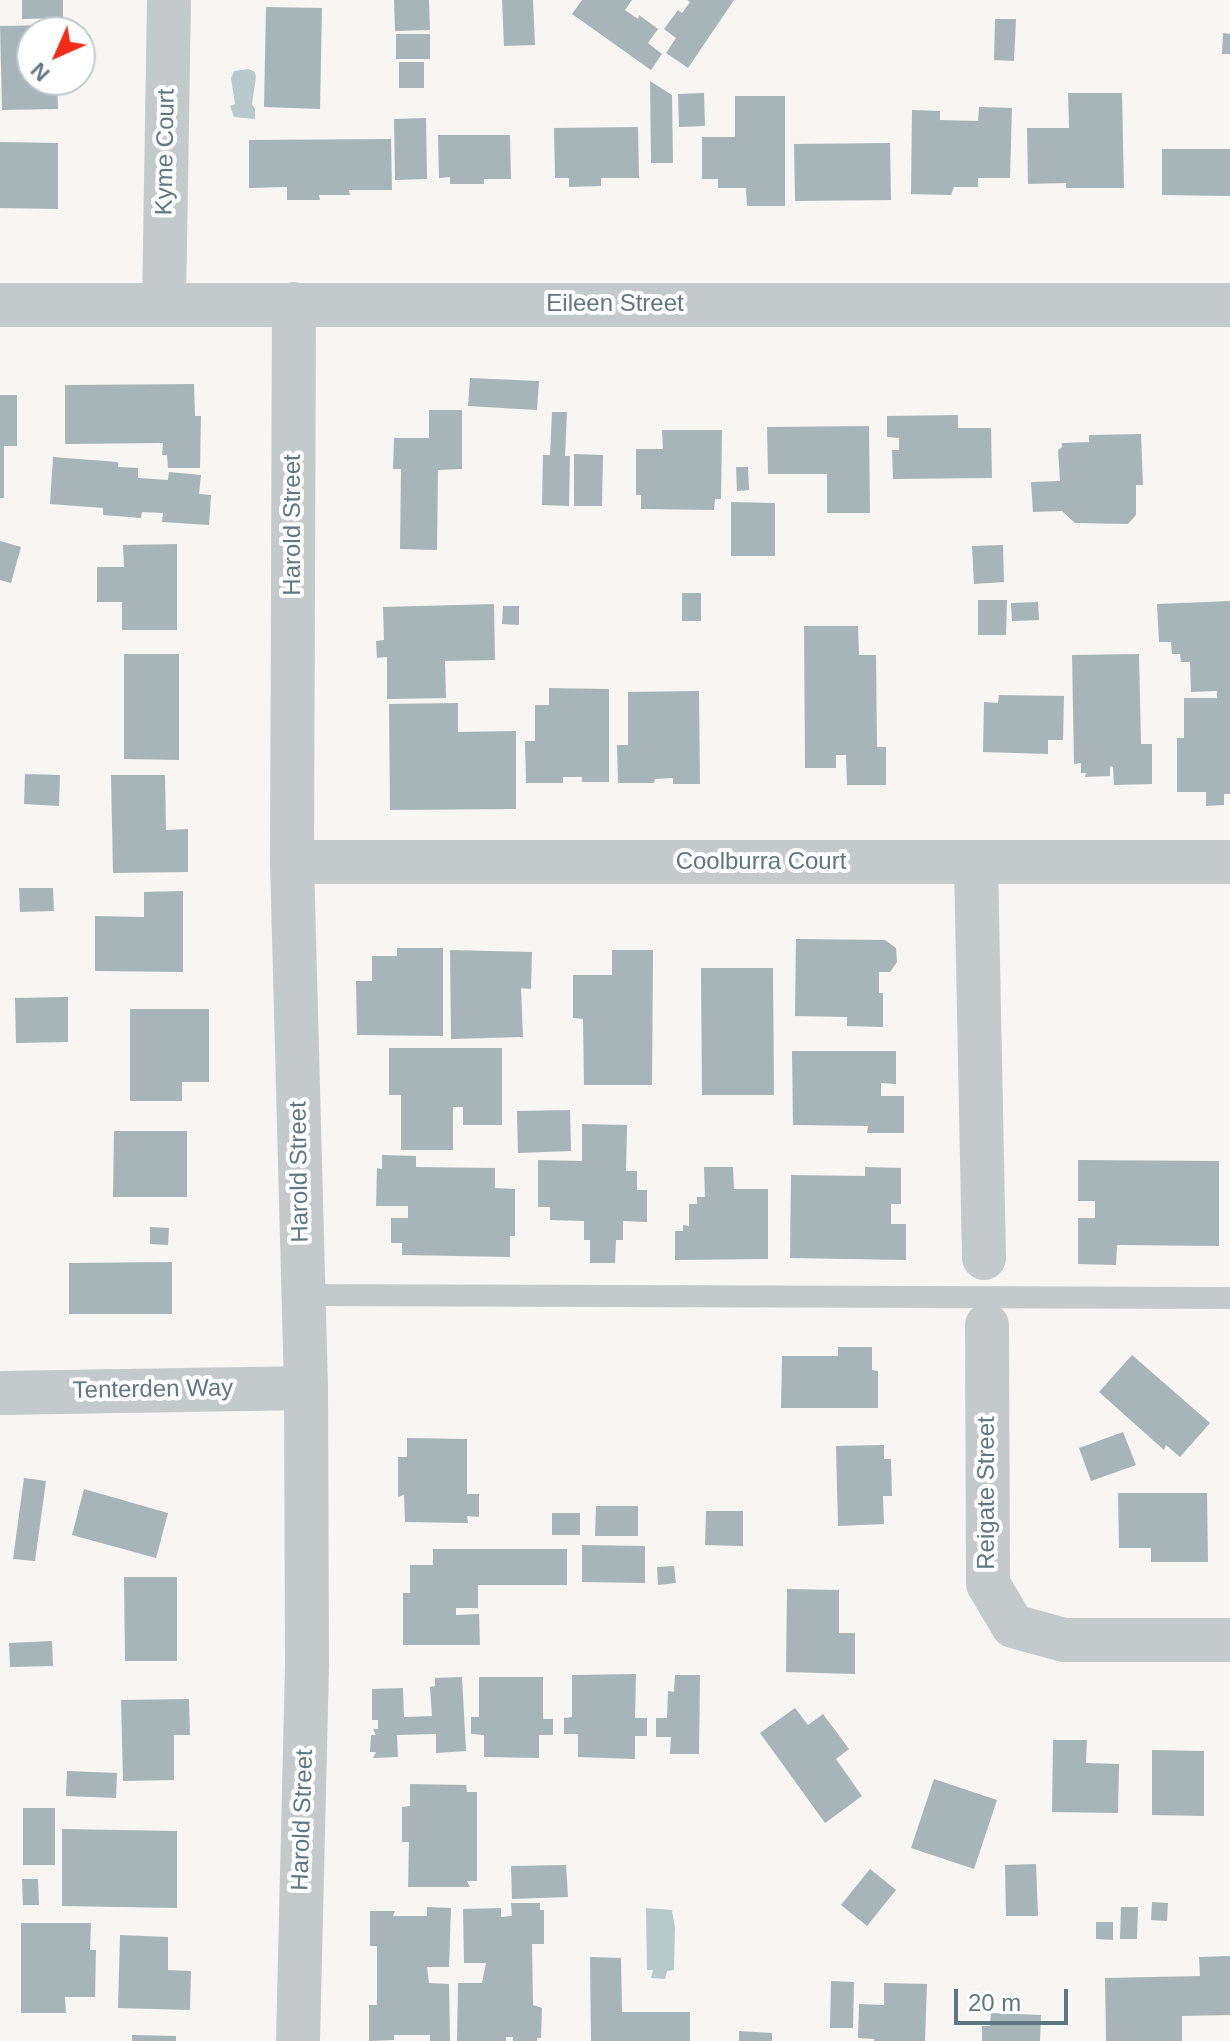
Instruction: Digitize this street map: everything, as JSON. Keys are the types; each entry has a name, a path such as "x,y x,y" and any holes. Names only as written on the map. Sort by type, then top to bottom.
{"street":[{"name":"Kyme Court","path":"164,304 169,0"},
{"name":"Harold Street","path":"294,304 292,862 306,1388 307,1665 298,2041"},
{"name":"Eileen Street","path":"0,305 1230,305"},
{"name":"Coolburra Court","path":"292,862 1230,862"},
{"path":"976,863 984,1258"},
{"name":"Reigate Street","path":"987,1325 988,1584 1013,1626 1064,1640 1230,1640"},
{"name":"Tenterden Way","path":"0,1393 306,1388"}],"lane":[{"path":"303,1295 1230,1298"}],"shaded area":[{"path":"249,69 255,72 256,77 252,104 255,119 234,117 230,106 235,104 231,78 234,71"},
{"path":"646,1908 672,1910 674,1970 667,1971 665,1979 651,1978 653,1970 647,1970"}],"building":[{"path":"22,0 63,0 63,16 22,16"},
{"path":"394,0 429,0 430,30 395,31"},
{"path":"502,0 533,0 535,45 504,46"},
{"path":"582,0 632,0 625,10 638,19 639,15 658,29 648,43 662,54 651,70 572,14"},
{"path":"687,0 734,0 688,68 666,53 676,38 664,29 678,10 682,13 690,2"},
{"path":"266,7 322,8 320,109 264,107"},
{"path":"995,19 1016,19 1014,61 994,60"},
{"path":"0,26 16,26 16,96 58,96 58,109 2,110"},
{"path":"1223,33 1230,34 1230,54 1222,54"},
{"path":"396,34 430,34 430,59 396,59"},
{"path":"399,62 424,62 424,88 399,88"},
{"path":"650,81 672,95 673,163 651,163"},
{"path":"704,93 705,126 679,127 678,94"},
{"path":"1068,93 1122,93 1124,188 1066,188 1066,183 1028,184 1027,128 1069,128"},
{"path":"735,96 785,96 785,206 747,206 746,188 718,188 718,179 702,179 702,137 735,137"},
{"path":"979,107 1012,108 1010,178 978,178 978,187 954,187 951,195 911,194 912,110 940,111 940,120 978,121"},
{"path":"426,118 427,179 395,180 394,119"},
{"path":"638,127 639,178 601,178 601,186 569,187 569,178 555,178 554,128"},
{"path":"438,135 510,135 511,179 484,179 484,184 450,184 450,177 439,178"},
{"path":"391,139 392,190 349,190 350,195 319,195 320,200 287,200 287,187 249,188 249,140"},
{"path":"0,142 58,143 58,209 0,208"},
{"path":"890,143 891,200 795,201 794,144"},
{"path":"1162,149 1230,149 1230,196 1162,195"},
{"path":"470,378 539,381 537,410 468,406"},
{"path":"194,384 195,416 201,416 200,468 168,468 167,455 162,455 163,443 65,444 65,385"},
{"path":"0,395 17,395 17,446 4,446 4,498 0,498"},
{"path":"429,410 462,410 462,469 438,470 437,550 400,549 401,469 393,469 394,438 429,438"},
{"path":"552,412 567,412 565,456 570,456 569,506 542,505 543,455 550,455"},
{"path":"958,415 958,428 991,428 992,478 893,479 892,450 899,450 899,438 887,437 887,416"},
{"path":"869,426 870,513 827,513 827,474 768,474 767,427"},
{"path":"662,430 722,430 721,499 715,499 714,510 641,509 641,495 636,495 636,449 663,449"},
{"path":"1141,434 1143,485 1136,485 1136,515 1128,524 1075,523 1062,511 1033,512 1031,482 1060,481 1058,450 1062,443 1089,442 1089,435"},
{"path":"574,454 603,455 602,506 574,506"},
{"path":"53,457 118,462 118,467 138,468 138,478 168,480 169,472 201,475 199,494 211,495 209,525 162,522 163,513 142,512 141,518 103,515 103,508 50,504"},
{"path":"736,467 748,467 749,490 737,491"},
{"path":"731,502 775,503 775,556 731,556"},
{"path":"0,541 21,547 11,583 0,580"},
{"path":"177,544 177,630 122,630 122,602 97,602 97,567 124,567 123,545"},
{"path":"1003,545 1004,582 974,584 972,546"},
{"path":"682,593 701,593 701,621 682,621"},
{"path":"978,600 1007,600 1006,635 978,635"},
{"path":"1230,601 1230,794 1224,794 1224,805 1206,806 1206,792 1177,792 1177,738 1184,738 1184,698 1217,698 1217,691 1191,692 1190,662 1181,662 1180,654 1172,654 1171,642 1159,642 1157,604"},
{"path":"1038,602 1039,620 1012,621 1011,603"},
{"path":"494,604 495,660 445,661 446,698 387,699 387,657 377,658 376,641 384,640 383,607"},
{"path":"503,606 519,606 519,625 502,624"},
{"path":"804,626 858,626 859,655 876,655 877,747 886,747 886,785 847,785 846,755 836,755 836,768 805,768"},
{"path":"124,654 179,654 179,760 124,759"},
{"path":"1139,654 1141,744 1152,744 1152,784 1114,785 1113,767 1110,766 1110,776 1085,777 1086,773 1081,773 1081,763 1074,764 1072,655"},
{"path":"549,688 609,689 609,782 582,782 582,777 563,777 563,783 526,783 525,741 535,741 535,705 549,705"},
{"path":"699,691 700,784 673,784 673,778 655,779 654,783 618,783 617,745 628,745 628,692"},
{"path":"999,695 1064,696 1063,740 1048,740 1048,754 983,752 984,702 998,703"},
{"path":"458,703 458,732 516,731 516,809 390,810 389,704"},
{"path":"25,774 60,775 59,806 24,804"},
{"path":"111,775 165,775 166,830 188,829 188,872 113,873"},
{"path":"19,888 53,888 54,911 20,912"},
{"path":"183,891 183,972 95,971 95,916 144,917 144,892"},
{"path":"796,939 885,940 896,948 897,962 890,972 879,972 879,993 883,993 883,1027 847,1026 847,1017 795,1016"},
{"path":"397,948 443,948 443,1036 357,1035 356,981 372,981 372,956 397,956"},
{"path":"450,950 532,952 531,989 521,988 523,1037 451,1039"},
{"path":"612,950 653,950 652,1085 584,1085 583,1019 573,1018 573,975 612,975"},
{"path":"701,968 773,968 774,1095 702,1095"},
{"path":"68,997 68,1042 16,1043 15,998"},
{"path":"130,1009 209,1009 209,1082 182,1082 182,1101 130,1101"},
{"path":"389,1048 502,1048 502,1125 463,1125 463,1107 453,1107 453,1150 401,1150 401,1095 389,1095"},
{"path":"792,1051 896,1051 896,1084 881,1083 881,1096 904,1096 904,1133 867,1133 868,1126 793,1125"},
{"path":"570,1110 571,1151 518,1153 517,1111"},
{"path":"582,1124 627,1125 626,1171 637,1171 637,1190 647,1190 647,1222 623,1221 623,1240 616,1240 615,1263 590,1263 590,1240 584,1240 584,1221 550,1220 550,1207 538,1207 538,1160 582,1161"},
{"path":"114,1131 187,1131 187,1197 113,1197"},
{"path":"382,1155 416,1156 416,1167 495,1168 495,1188 515,1189 515,1236 510,1236 510,1257 402,1255 402,1243 391,1243 391,1218 408,1218 408,1206 376,1206 377,1168 382,1169"},
{"path":"1078,1160 1219,1161 1219,1246 1117,1245 1116,1265 1078,1264 1078,1218 1095,1218 1095,1201 1078,1201"},
{"path":"704,1167 733,1167 734,1189 768,1189 768,1259 675,1260 675,1231 683,1231 683,1225 689,1226 689,1204 697,1204 697,1197 705,1197"},
{"path":"865,1167 901,1168 901,1204 891,1204 891,1224 906,1224 906,1260 790,1258 791,1175 865,1176"},
{"path":"150,1227 169,1228 168,1245 150,1244"},
{"path":"172,1262 172,1314 69,1314 69,1263"},
{"path":"838,1347 872,1347 872,1370 878,1371 878,1408 781,1408 782,1356 838,1356"},
{"path":"1132,1355 1210,1423 1180,1457 1166,1445 1164,1450 1099,1392"},
{"path":"1123,1432 1136,1465 1091,1481 1079,1448"},
{"path":"407,1438 467,1439 467,1494 479,1494 479,1517 467,1516 468,1523 405,1522 404,1495 398,1497 398,1457 407,1457"},
{"path":"884,1445 884,1459 891,1459 892,1496 883,1496 884,1524 838,1526 836,1446"},
{"path":"24,1478 46,1481 35,1561 13,1559"},
{"path":"84,1489 168,1513 156,1558 72,1535"},
{"path":"1118,1493 1207,1493 1208,1562 1151,1562 1151,1548 1119,1548"},
{"path":"596,1506 638,1506 638,1536 595,1536"},
{"path":"706,1511 743,1511 743,1546 705,1545"},
{"path":"552,1513 580,1513 580,1535 552,1535"},
{"path":"582,1545 645,1546 645,1583 582,1582"},
{"path":"433,1549 567,1549 567,1585 478,1585 478,1608 456,1608 456,1615 479,1614 480,1645 403,1645 403,1593 410,1593 410,1565 433,1565"},
{"path":"674,1566 676,1583 658,1585 657,1567"},
{"path":"124,1577 177,1577 177,1661 125,1661"},
{"path":"787,1589 839,1590 839,1633 855,1633 855,1674 786,1672"},
{"path":"52,1641 53,1666 10,1667 9,1643"},
{"path":"636,1674 635,1718 647,1718 647,1736 635,1736 635,1759 578,1757 578,1734 564,1734 564,1718 572,1717 572,1675"},
{"path":"675,1675 700,1675 699,1754 670,1754 671,1737 656,1737 656,1718 667,1718 668,1691 674,1692"},
{"path":"462,1677 466,1751 436,1753 436,1734 397,1735 398,1757 373,1758 376,1752 370,1752 371,1735 376,1735 373,1729 378,1729 378,1720 372,1720 372,1689 403,1688 404,1717 432,1716 430,1687 435,1686 435,1678"},
{"path":"479,1677 543,1677 543,1719 553,1719 553,1735 539,1735 539,1758 484,1757 484,1735 471,1734 471,1717 479,1717"},
{"path":"189,1699 190,1735 174,1735 174,1780 123,1781 121,1700"},
{"path":"795,1708 808,1725 823,1714 849,1749 836,1759 862,1796 825,1823 760,1733"},
{"path":"1053,1740 1087,1740 1086,1763 1119,1764 1118,1813 1052,1812"},
{"path":"1152,1750 1204,1751 1204,1816 1152,1815"},
{"path":"67,1771 117,1773 116,1798 66,1796"},
{"path":"934,1779 997,1800 974,1869 911,1848"},
{"path":"410,1784 466,1785 467,1792 477,1792 477,1881 467,1881 470,1887 408,1887 409,1842 402,1842 402,1807 410,1806"},
{"path":"23,1808 55,1808 55,1865 23,1865"},
{"path":"62,1829 177,1831 177,1908 62,1906"},
{"path":"1036,1864 1038,1916 1006,1916 1005,1865"},
{"path":"566,1865 568,1897 512,1899 511,1866"},
{"path":"870,1869 896,1890 867,1926 841,1905"},
{"path":"22,1879 38,1879 39,1905 23,1905"},
{"path":"1152,1902 1168,1903 1167,1921 1151,1920"},
{"path":"511,1903 540,1903 540,1910 544,1910 544,1944 532,1944 533,2005 542,2008 541,2038 537,2041 513,2041 513,2037 506,2037 506,2041 457,2041 458,1983 482,1983 486,1963 464,1963 463,1909 501,1908 501,1917 512,1916"},
{"path":"427,1907 451,1908 449,1967 427,1967 429,1983 449,1984 450,2041 430,2041 430,2035 394,2035 394,2040 369,2041 369,2005 377,2005 377,1946 370,1946 370,1911 395,1911 393,1916 427,1916"},
{"path":"1121,1907 1138,1907 1137,1939 1120,1939"},
{"path":"1096,1922 1113,1922 1113,1940 1096,1939"},
{"path":"21,1923 91,1923 90,1950 96,1950 95,1997 65,1997 66,2013 21,2013"},
{"path":"120,1935 168,1937 168,1970 191,1971 190,2010 118,2008"},
{"path":"1230,1956 1230,2015 1182,2016 1182,2041 1106,2041 1105,1978 1200,1976 1199,1957"},
{"path":"590,1957 621,1958 622,2012 690,2012 690,2041 591,2041"},
{"path":"831,1981 854,1982 853,2028 830,2028"},
{"path":"884,1983 927,1984 925,2041 858,2038 859,2004 884,2005"},
{"path":"991,2013 1041,2015 1040,2041 982,2041 982,2026 990,2026"},
{"path":"739,2031 772,2033 772,2041 739,2041"},
{"path":"132,2035 176,2036 176,2041 132,2041"}]}
